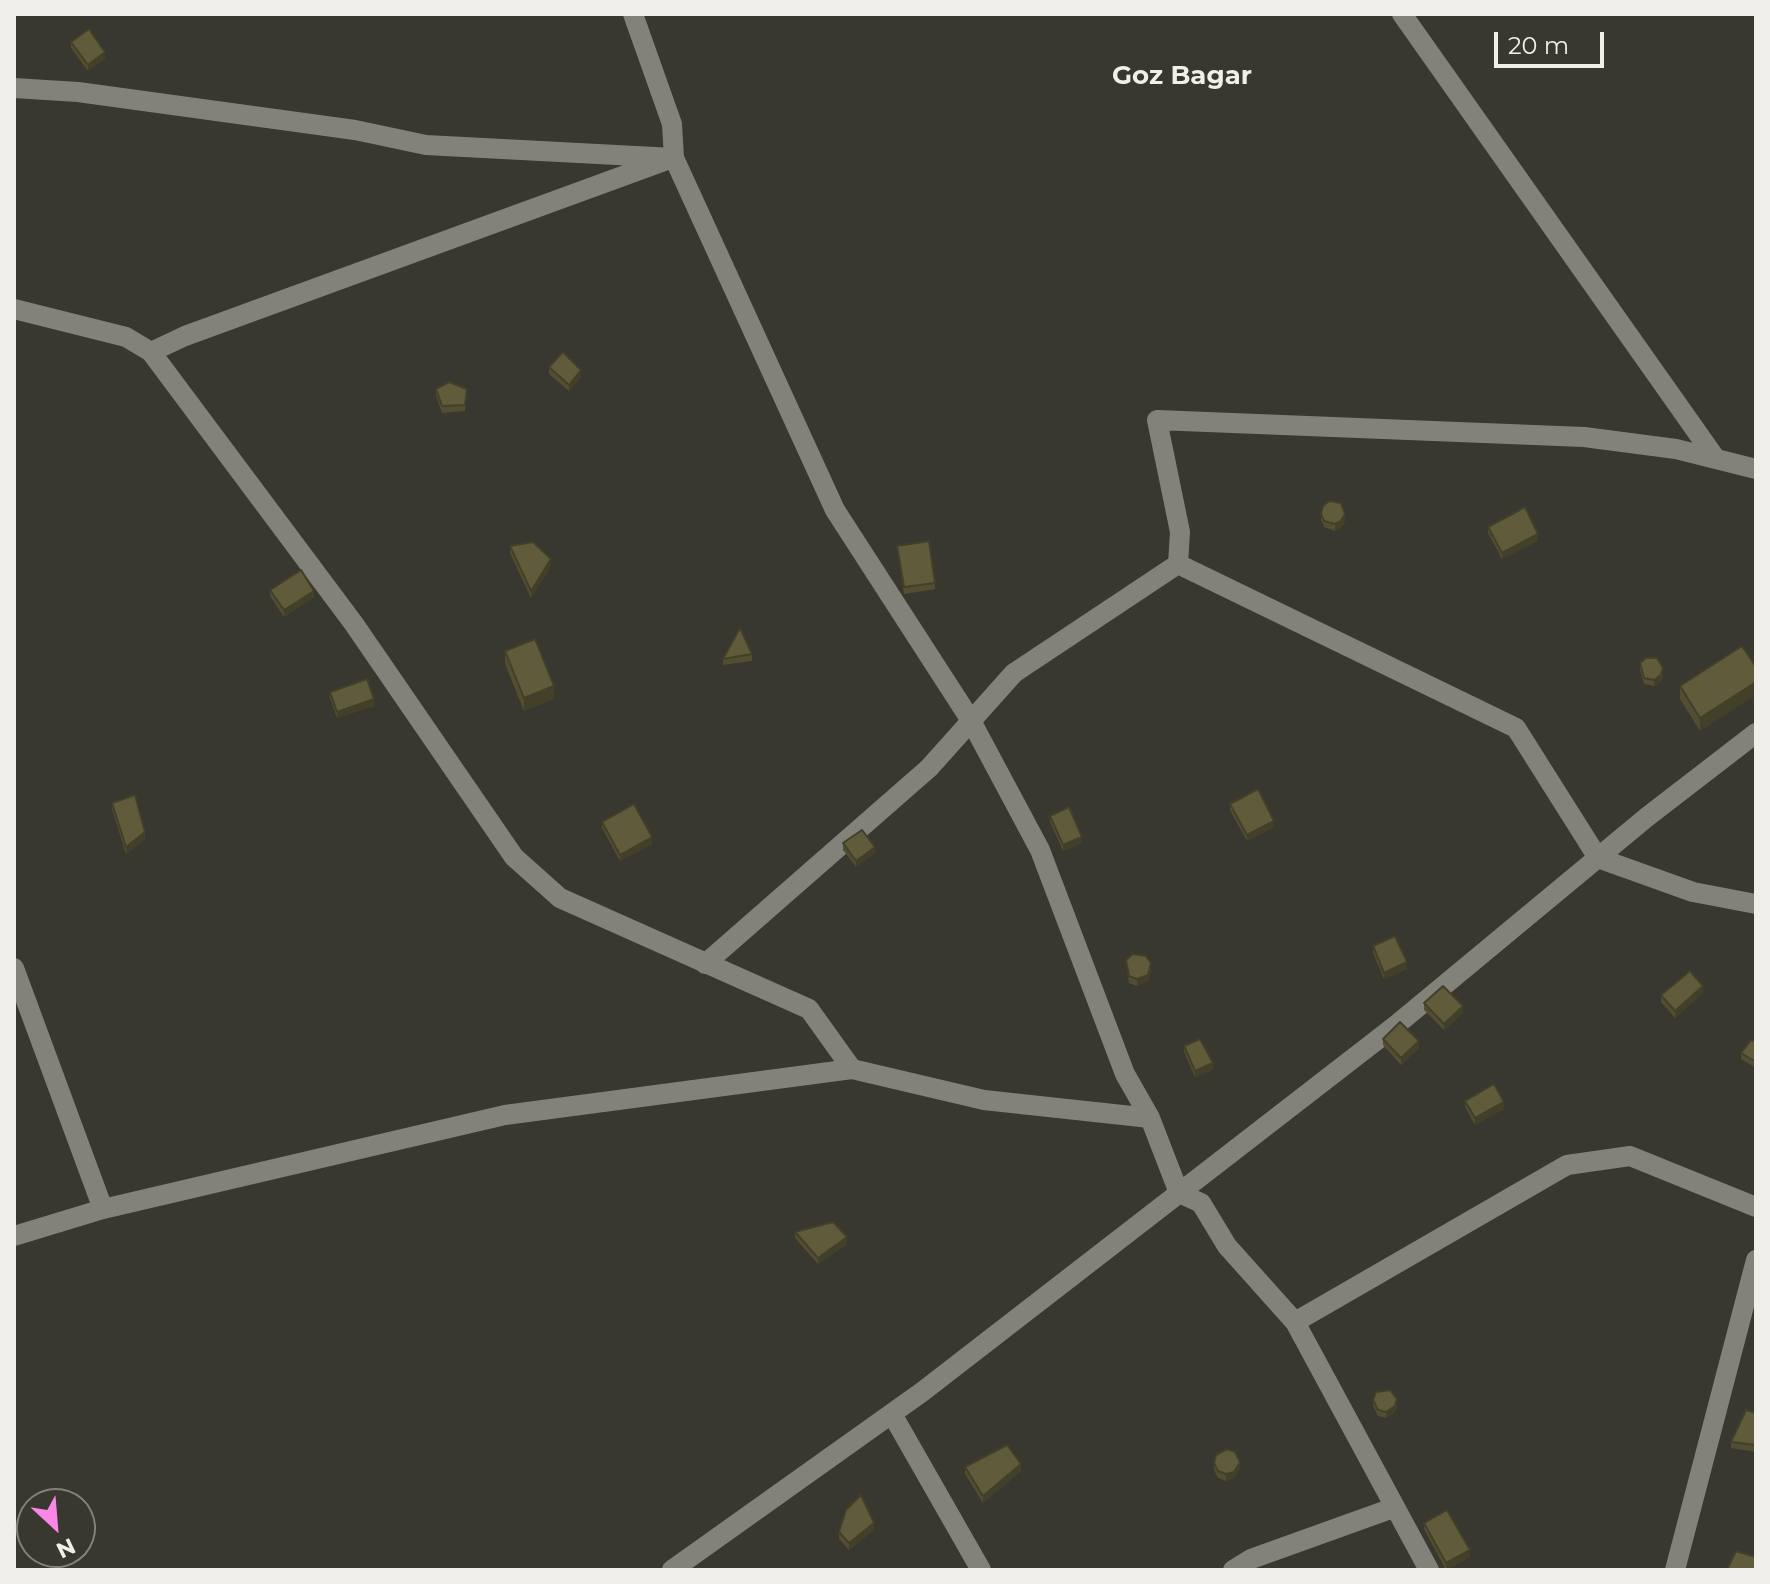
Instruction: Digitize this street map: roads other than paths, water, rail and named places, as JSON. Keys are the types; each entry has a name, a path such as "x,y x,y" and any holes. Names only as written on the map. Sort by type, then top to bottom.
{"street":[{"path":"633,14 672,124 674,158 835,510 970,719 1040,850 1125,1074 1150,1118 1179,1193 1201,1203 1227,1246 1295,1322 1429,1570"},
{"path":"1402,14 1716,459"},
{"path":"14,88 78,92 355,130 426,145 674,158"},
{"path":"151,352 185,336 674,158"},
{"path":"14,309 126,337 151,352 354,624 514,857 560,898 809,1009 852,1069"},
{"path":"1178,564 1180,532 1157,420 1584,437 1676,449 1756,469"},
{"path":"705,964 929,768 1014,673 1178,564"},
{"path":"1178,564 1516,728 1598,858 1693,892 1756,904"},
{"path":"672,1570 892,1414 1179,1193 1395,1026 1598,858 1756,733"},
{"path":"14,968 103,1209"},
{"path":"14,1236 103,1209 505,1115 852,1069 984,1100 1150,1118"},
{"path":"1295,1322 1567,1165 1630,1156 1756,1207"},
{"path":"1675,1570 1756,1260"},
{"path":"892,1414 981,1570"},
{"path":"1233,1570 1251,1559 1393,1508"}],"district":[{"name":"Goz Bagar","path":"1182,76"}]}
